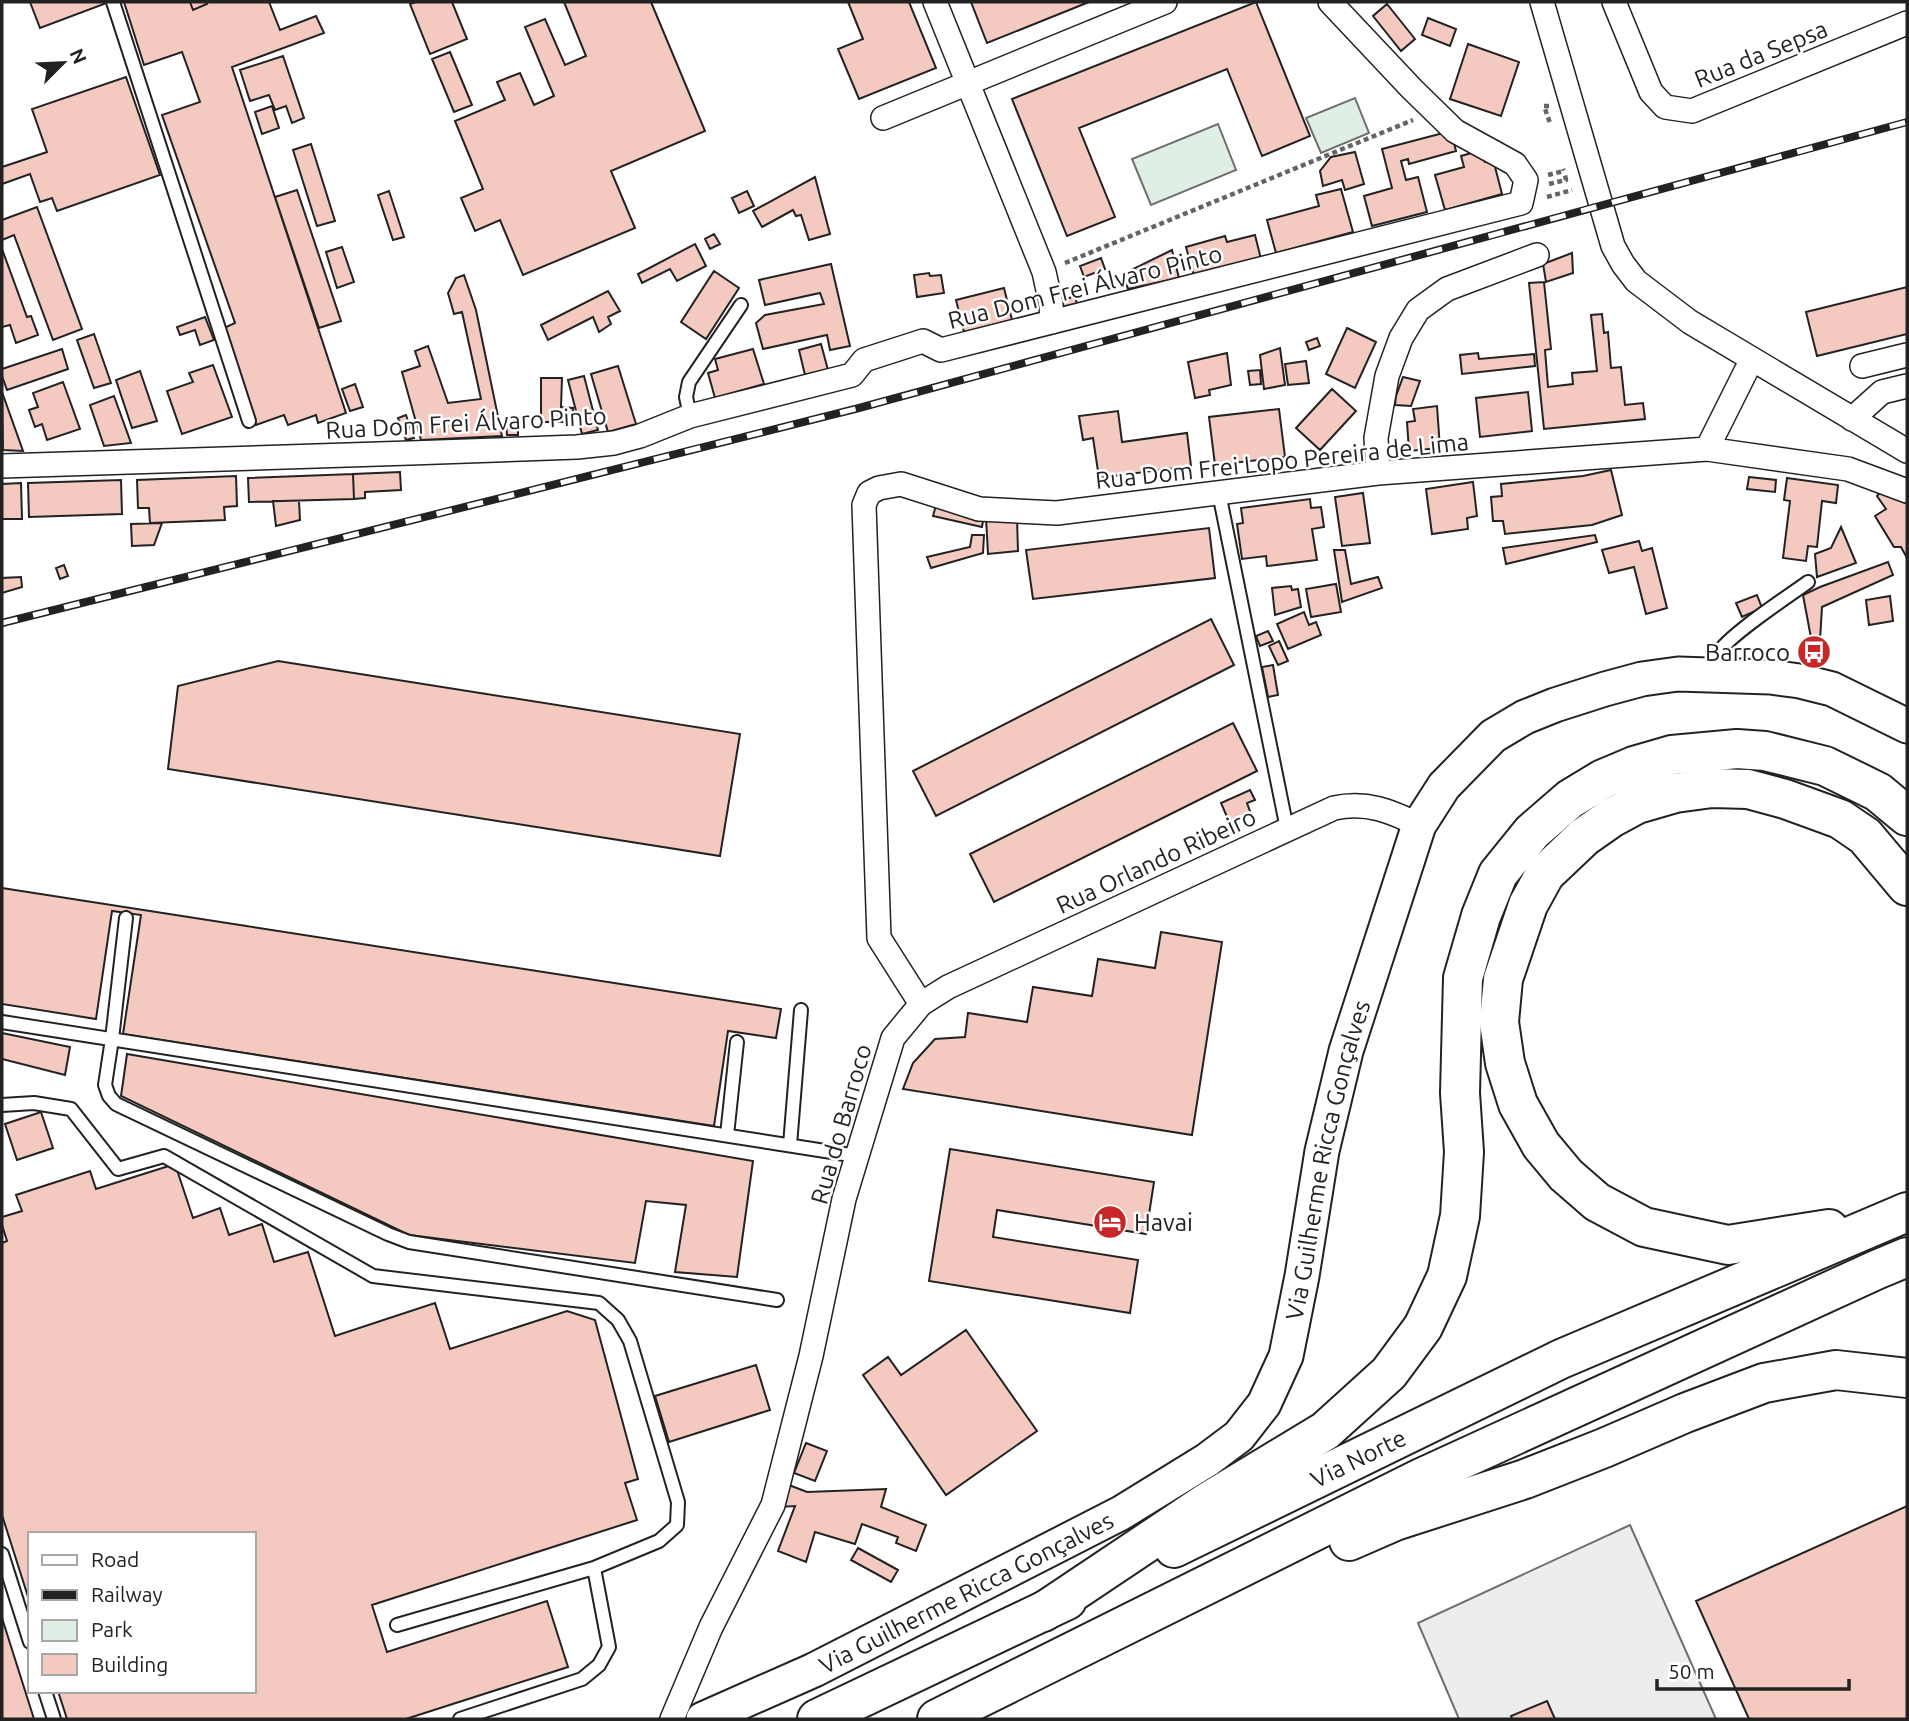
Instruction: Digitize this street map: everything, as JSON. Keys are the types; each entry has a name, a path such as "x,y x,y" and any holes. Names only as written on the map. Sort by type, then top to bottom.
{"highway":[{"path":"1043,1612 1206,1503 1325,1431 1389,1373 1423,1327 1447,1276 1460,1216 1464,1152 1460,1093 1464,978 1481,916 1498,874 1532,832 1570,799 1602,779 1634,766 1672,755 1737,749 1765,751 1825,766 1878,792 1907,816"},
{"path":"1899,1215 1728,1245 1644,1227 1597,1202 1566,1175 1541,1145 1518,1104 1506,1063 1499,1023 1503,979 1514,943 1528,905 1545,874 1584,836 1637,804 1675,793 1712,788 1748,789 1785,799 1840,819 1865,836 1907,886"},
{"name":"Via Norte","path":"817,1719 1043,1612 1561,1359 1899,1215"},
{"name":"Via Norte","path":"950,1713 1421,1478 1907,1257"},
{"path":"950,1713 1395,1521 1525,1479 1764,1383 1836,1370 1907,1378"}],"street":[{"path":"934,2 1044,272 1052,322"},
{"path":"883,118 1165,2"},
{"path":"1330,2 1434,111"},
{"path":"1542,2 1613,246 1636,281 1690,322 1907,452"},
{"name":"Rua da Sepsa","path":"1614,2 1651,92 1665,107 1692,111 1907,23"},
{"name":"Rua Dom Frei Álvaro Pinto","path":"2,466 577,447 614,443 640,436 690,415 852,375 864,360 923,341 941,350 1521,203 1526,180 1515,163 1455,131 1434,111"},
{"path":"1378,473 1376,438 1387,376 1401,338 1418,310 1447,289 1537,255"},
{"path":"1862,366 1907,355"},
{"path":"1707,449 1752,359"},
{"path":"1852,419 1882,392 1907,386"},
{"name":"Rua Dom Frei Lopo Pereira de Lima","path":"920,1004 879,938 864,505 869,493 879,488 901,484 979,509 1057,513 1378,473 1707,449 1848,470 1907,491"},
{"name":"Via Guilherme Ricca Gonçalves","path":"703,1719 814,1670 1121,1513 1207,1460 1239,1436 1264,1404 1286,1356 1322,1151 1346,1051 1419,825 1444,786 1493,736 1525,717 1605,689 1642,679 1678,674 1800,681 1832,689 1907,726"},
{"name":"Rua Orlando Ribeiro","path":"920,1004 947,987 1334,808 1367,805 1419,825"},
{"name":"Rua do Barroco","path":"672,1719 711,1627 773,1505 811,1356 844,1199 893,1038 920,1004"}],"lane":[{"path":"113,2 249,421"},
{"path":"690,415 686,397 690,382 741,305"},
{"path":"1219,493 1287,829"},
{"path":"1713,675 1715,658 1727,643 1808,582"},
{"path":"126,918 105,1085 116,1104 409,1242 777,1300"},
{"path":"790,1145 801,1010"},
{"path":"2,1022 858,1156"},
{"path":"727,1135 737,1042"},
{"path":"2,1105 34,1103 71,1109 118,1169 164,1156 373,1276 599,1303 618,1320 631,1340 678,1502 677,1525 659,1541 594,1568 397,1625"},
{"path":"2,1553 28,1636"},
{"path":"460,1719 582,1679 599,1665 609,1647 594,1568"},
{"path":"47,1693 54,1719"}],"path":[{"path":"1044,272 1434,111"},
{"path":"1546,185 1566,180 1564,171"},
{"path":"1538,199 1577,189 1597,189"}],"green space":[{"path":"1355,98 1369,133 1321,153 1306,118"},
{"path":"1218,124 1236,170 1151,205 1132,159"}],"shaded area":[{"path":"1630,1525 1716,1719 1459,1719 1418,1623"}],"building":[{"path":"30,2 103,2 104,4 40,28"},
{"path":"124,2 190,2 193,10 207,4 206,2 269,2 280,30 316,16 324,33 232,67 346,413 318,423 316,415 288,425 284,415 256,425 224,328 235,323 162,115 200,102 182,52 144,65"},
{"path":"190,2 206,2 207,4 193,10"},
{"path":"452,2 467,39 430,54 410,4"},
{"path":"564,2 651,2 705,131 611,171 635,228 523,275 500,220 475,231 461,198 483,189 455,121 505,100 497,82 520,73 534,105 554,96 525,27 545,19 565,65 586,56"},
{"path":"848,2 909,2 936,68 859,99 838,49 863,39"},
{"path":"971,2 1089,2 987,43"},
{"path":"1256,2 1310,136 1262,156 1227,69 1079,128 1115,217 1067,236 1012,99"},
{"path":"1387,4 1415,39 1401,51 1373,16"},
{"path":"1428,18 1456,29 1450,46 1422,35"},
{"path":"1468,44 1519,62 1501,116 1450,99"},
{"path":"450,52 472,105 454,112 432,59"},
{"path":"283,56 304,118 292,123 286,106 275,110 269,95 250,101 240,70"},
{"path":"126,77 160,175 57,211 52,198 40,202 30,174 2,184 2,167 47,152 32,109"},
{"path":"272,106 279,128 262,134 255,112"},
{"path":"1451,131 1456,151 1409,164 1408,159 1401,161 1406,180 1418,177 1427,212 1372,226 1364,196 1392,188 1382,149"},
{"path":"311,144 335,221 317,226 293,150"},
{"path":"1482,150 1485,162 1493,159 1502,194 1445,210 1435,175 1464,167 1461,156"},
{"path":"1355,152 1364,184 1345,190 1342,180 1323,186 1320,171 1331,157"},
{"path":"815,177 830,234 809,240 801,215 796,216 793,210 762,227 753,211"},
{"path":"1341,189 1353,232 1276,253 1267,220 1319,206 1316,195"},
{"path":"297,190 341,321 319,328 275,197"},
{"path":"389,191 404,237 393,240 378,195"},
{"path":"747,191 754,206 739,213 732,198"},
{"path":"37,207 82,329 53,340 14,235 2,240 2,220"},
{"path":"714,234 720,244 710,249 705,239"},
{"path":"1255,235 1261,259 1194,276 1186,247 1225,236 1227,242"},
{"path":"695,244 706,266 677,281 670,269 642,283 638,274"},
{"path":"342,247 354,282 337,288 326,252"},
{"path":"2,249 27,317 31,316 38,335 16,343 10,325 2,327"},
{"path":"1172,250 1179,278 1128,289 1123,274"},
{"path":"1572,253 1573,273 1546,282 1543,264"},
{"path":"1101,258 1105,269 1084,277 1080,266"},
{"path":"831,264 850,346 830,350 827,335 763,349 756,323 765,315 824,304 820,293 765,305 759,280"},
{"path":"714,271 739,288 706,339 681,322"},
{"path":"929,273 930,276 941,275 944,293 917,297 914,275"},
{"path":"464,275 476,310 502,436 421,440 402,372 420,366 415,351 428,346 448,403 481,399 462,312 454,314 448,293 456,278"},
{"path":"1544,282 1551,349 1545,350 1548,387 1573,384 1572,373 1597,371 1591,315 1602,314 1604,333 1608,332 1611,368 1621,367 1625,405 1643,403 1645,419 1544,429 1529,283"},
{"path":"1907,287 1907,334 1817,356 1806,312"},
{"path":"1004,288 1012,320 964,332 956,300"},
{"path":"608,291 620,311 608,317 611,324 599,332 593,317 548,340 541,325"},
{"path":"1075,296 1077,304 1062,307 1060,301"},
{"path":"205,317 214,340 200,345 195,330 180,335 177,327"},
{"path":"1347,328 1376,342 1355,388 1326,374"},
{"path":"94,334 111,383 94,388 77,340"},
{"path":"1317,338 1320,346 1309,350 1306,342"},
{"path":"821,344 828,370 805,375 799,350"},
{"path":"1280,348 1285,385 1264,389 1260,355"},
{"path":"62,349 68,369 7,390 2,369"},
{"path":"753,349 764,384 715,398 708,373 718,370 715,359"},
{"path":"1227,353 1231,385 1209,390 1210,395 1195,398 1188,362"},
{"path":"1478,353 1479,359 1534,354 1535,366 1462,374 1460,355"},
{"path":"1306,361 1309,383 1288,385 1285,364"},
{"path":"213,365 232,417 182,434 167,391 193,382 189,373"},
{"path":"618,366 636,424 608,432 591,374"},
{"path":"1260,370 1261,384 1250,385 1248,371"},
{"path":"140,371 157,421 132,428 116,380"},
{"path":"584,376 598,430 582,434 568,380"},
{"path":"1403,377 1420,381 1411,406 1395,405"},
{"path":"541,378 562,378 561,407 573,408 573,422 541,422"},
{"path":"63,382 80,429 47,440 42,424 35,427 29,410 38,407 33,393"},
{"path":"355,384 363,407 350,411 342,389"},
{"path":"1332,389 1356,411 1320,450 1296,428"},
{"path":"2,392 23,451 3,450"},
{"path":"1528,392 1532,431 1480,437 1476,398"},
{"path":"114,396 131,443 104,446 90,405"},
{"path":"1437,406 1440,448 1409,451 1407,422 1415,421 1413,409"},
{"path":"1279,409 1285,457 1215,465 1209,417"},
{"path":"1118,411 1122,442 1187,433 1191,466 1099,478 1093,438 1083,440 1079,416"},
{"path":"406,415 414,438 406,440 398,418"},
{"path":"518,424 518,435 507,435 506,425"},
{"path":"1611,470 1622,515 1592,525 1505,534 1503,521 1493,521 1491,497 1502,496 1501,484 1583,476"},
{"path":"400,472 401,490 365,492 365,498 354,499 353,474"},
{"path":"353,474 354,499 249,502 248,478"},
{"path":"236,476 237,506 224,507 225,520 150,523 149,508 138,508 137,480"},
{"path":"1749,477 1776,480 1775,492 1747,489"},
{"path":"1787,478 1838,485 1836,503 1822,501 1817,547 1808,546 1806,561 1783,558 1790,501 1784,500"},
{"path":"121,480 122,514 29,517 28,483"},
{"path":"1473,482 1477,516 1467,518 1468,529 1432,534 1426,489"},
{"path":"21,483 22,519 2,519 2,484"},
{"path":"1882,490 1907,497 1907,558 1901,547 1894,547 1875,516 1886,509 1877,496"},
{"path":"1363,493 1370,543 1342,546 1335,497"},
{"path":"1310,499 1311,508 1321,507 1324,527 1312,529 1317,560 1267,566 1266,556 1242,559 1237,524 1243,523 1241,508"},
{"path":"273,501 299,501 300,520 276,526"},
{"path":"936,505 984,515 982,527 933,516"},
{"path":"986,518 1017,518 1018,551 988,554"},
{"path":"162,523 154,545 132,546 131,524"},
{"path":"1841,527 1856,563 1817,577 1815,554 1831,548"},
{"path":"1209,528 1215,578 1033,599 1026,550"},
{"path":"972,535 984,535 983,553 931,568 927,557 970,547"},
{"path":"1595,535 1597,542 1506,564 1503,548"},
{"path":"1639,541 1642,551 1652,548 1667,608 1646,614 1634,567 1609,573 1602,550"},
{"path":"1334,550 1345,550 1351,584 1378,577 1382,588 1342,602"},
{"path":"1888,562 1893,575 1822,607 1820,640 1811,638 1803,595"},
{"path":"64,565 68,576 60,579 56,568"},
{"path":"21,577 22,587 2,593 2,578"},
{"path":"1336,584 1341,612 1311,617 1306,589"},
{"path":"1291,586 1292,590 1298,589 1301,607 1275,615 1272,588"},
{"path":"1757,595 1762,608 1742,617 1736,603"},
{"path":"1890,596 1893,621 1869,625 1866,600"},
{"path":"1304,612 1309,625 1316,622 1321,635 1288,649 1277,624"},
{"path":"1211,619 1234,665 936,816 913,771"},
{"path":"1268,631 1273,641 1260,646 1256,636"},
{"path":"1279,641 1288,661 1278,665 1269,646"},
{"path":"278,661 740,734 720,856 168,769 178,686"},
{"path":"1273,665 1278,695 1268,697 1262,667"},
{"path":"1233,723 1257,771 994,902 970,854"},
{"path":"1250,790 1255,800 1247,803 1251,814 1230,824 1221,803"},
{"path":"2,888 781,1009 776,1038 728,1031 714,1126 123,1034 141,915 112,911 96,1019 2,1004"},
{"path":"1161,932 1222,942 1192,1135 903,1089 913,1063 935,1039 965,1037 968,1013 1027,1022 1033,987 1092,996 1098,959 1155,968"},
{"path":"2,1033 70,1047 65,1075 2,1059"},
{"path":"127,1054 753,1161 737,1277 675,1272 686,1205 646,1201 635,1263 409,1235 121,1096"},
{"path":"41,1112 53,1148 17,1160 5,1124"},
{"name":"Havai","path":"950,1149 1154,1182 1146,1234 997,1210 993,1237 1138,1260 1130,1313 929,1281"},
{"path":"175,1164 193,1218 220,1208 229,1235 262,1224 274,1262 308,1252 335,1336 435,1303 450,1349 567,1311 595,1320 638,1479 625,1483 637,1520 372,1605 387,1652 547,1601 568,1667 406,1719 67,1719 59,1693 256,1693 256,1532 28,1532 28,1597 2,1515 2,1243 7,1241 2,1217 22,1211 16,1195 90,1171 96,1189"},
{"path":"966,1330 1037,1431 946,1495 863,1375 888,1357 901,1375"},
{"path":"756,1365 770,1410 669,1442 655,1396"},
{"path":"806,1443 827,1451 815,1481 794,1473"},
{"path":"789,1485 807,1492 886,1489 881,1507 926,1525 916,1551 896,1543 898,1537 862,1524 855,1544 815,1532 806,1562 778,1551 795,1506 780,1507"},
{"path":"1907,1506 1907,1719 1749,1719 1696,1601"},
{"path":"858,1548 898,1570 891,1582 851,1560"},
{"path":"2,1618 34,1719 2,1719"},
{"path":"1547,1701 1555,1719 1512,1719 1511,1716"}],"railway":[{"path":"2,623 859,408 1907,122"}],"place":[{"name":"Barroco","path":"1814,652"},
{"name":"Havai","path":"1110,1222"}]}
